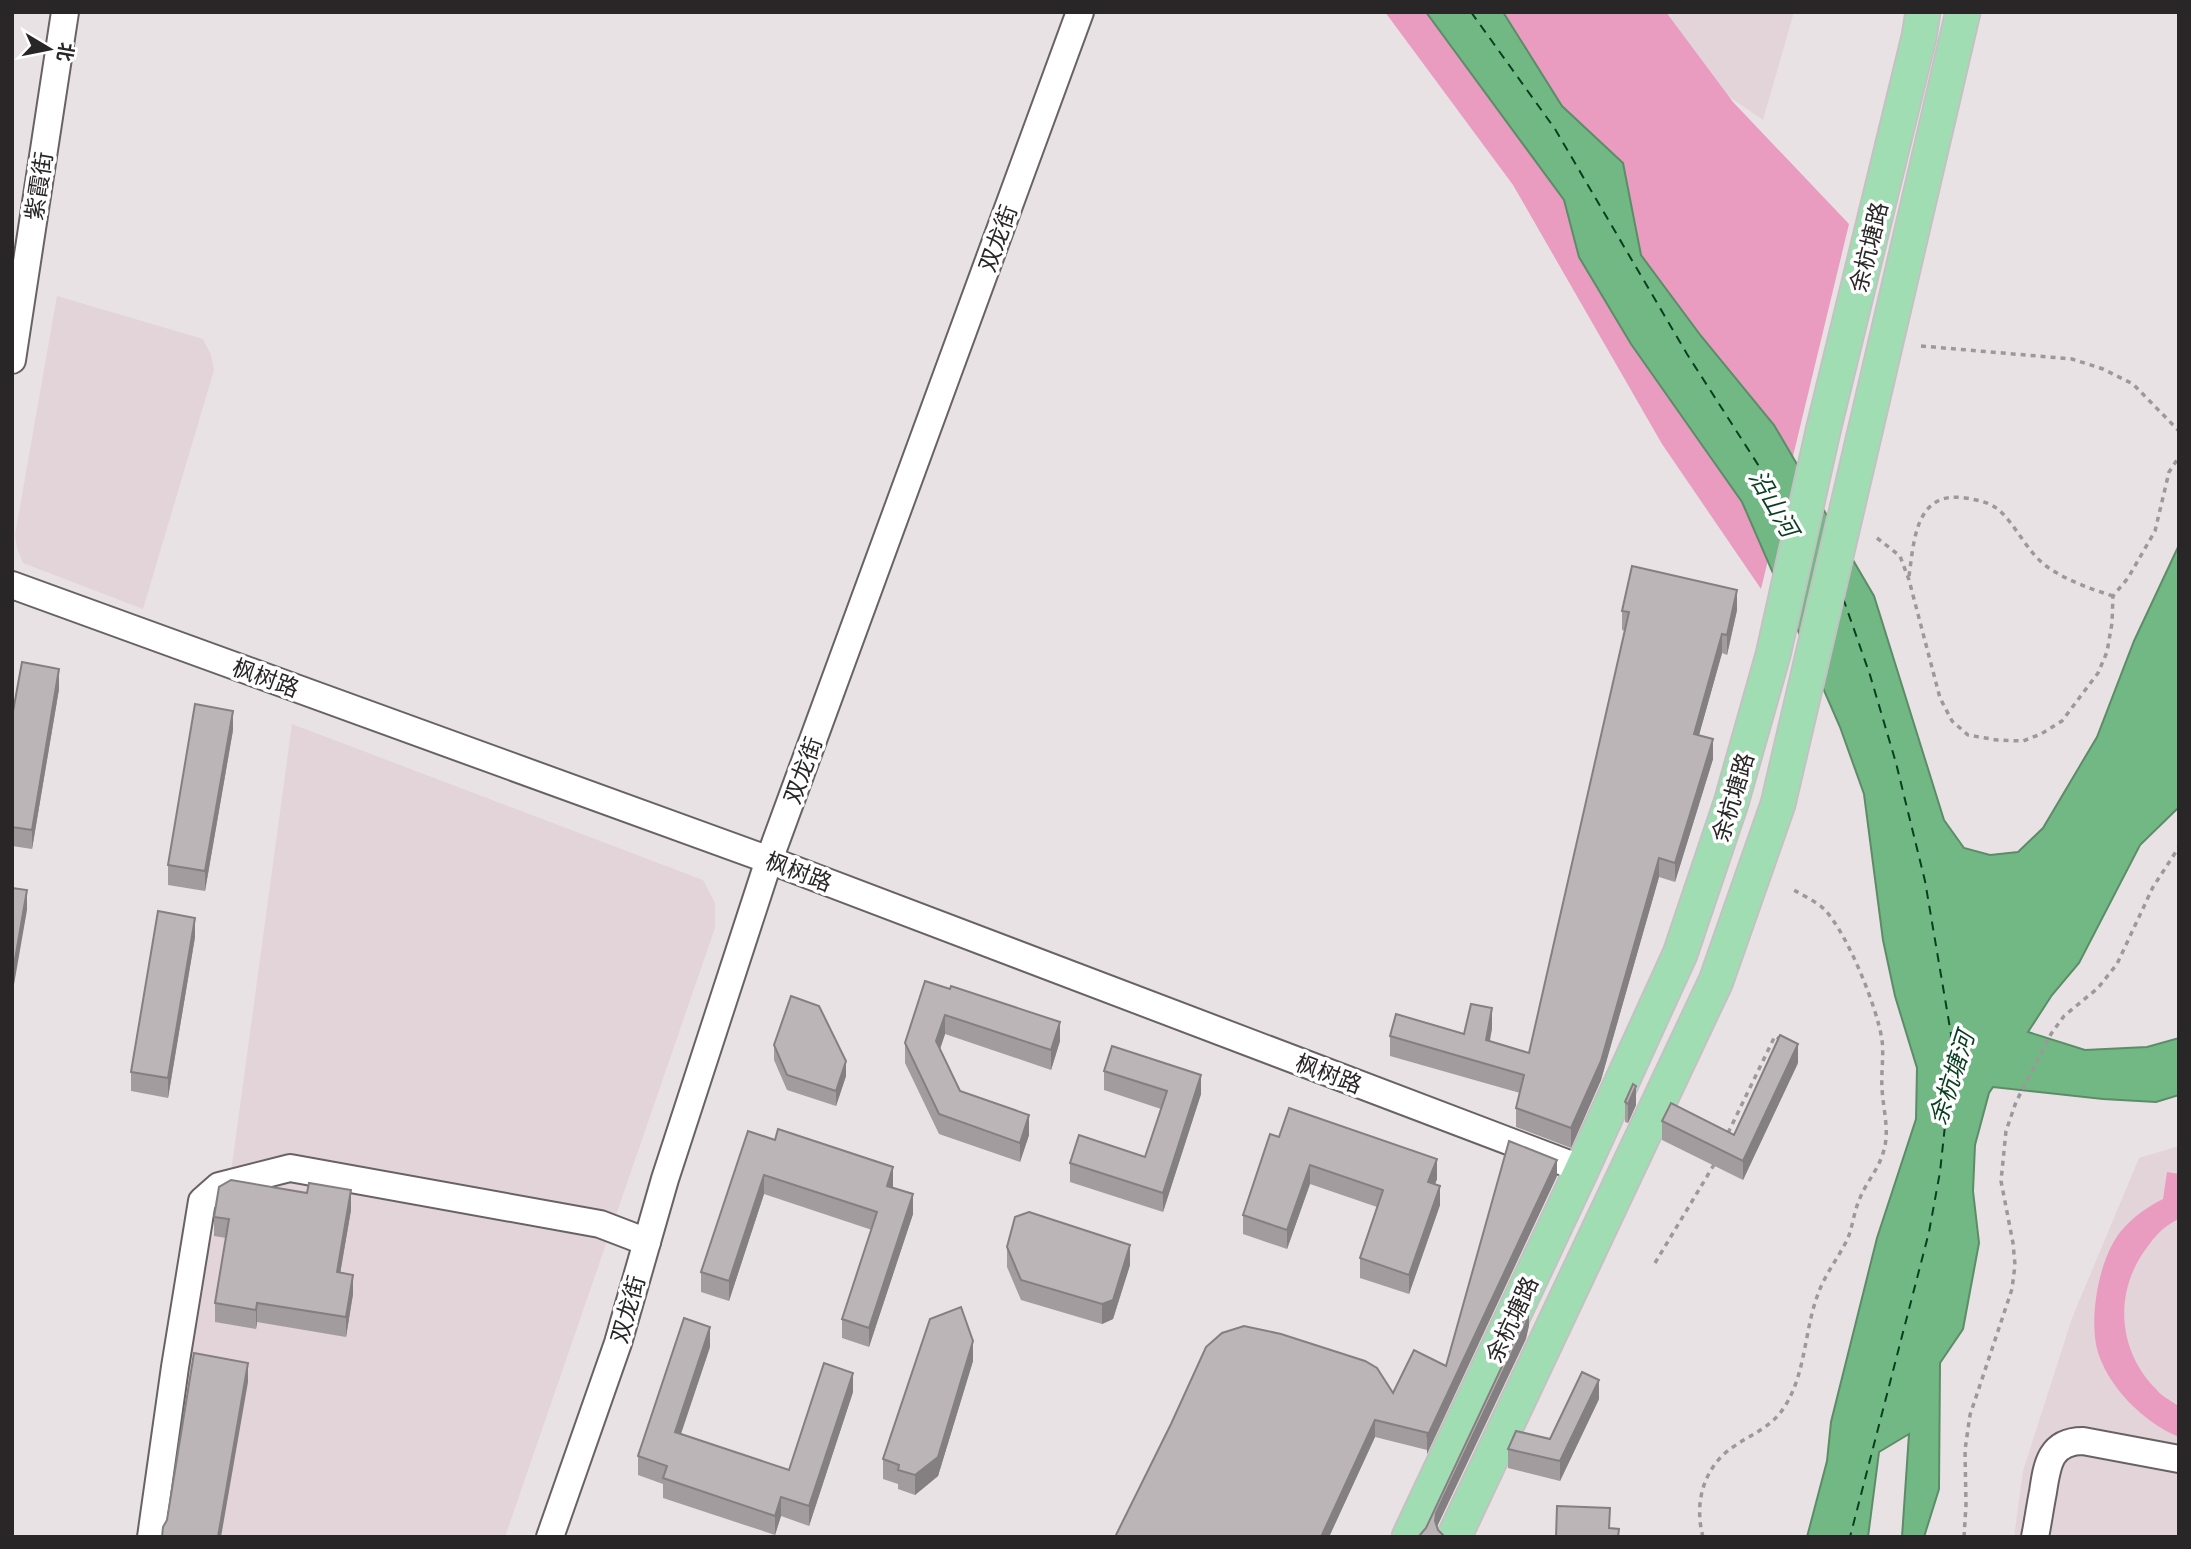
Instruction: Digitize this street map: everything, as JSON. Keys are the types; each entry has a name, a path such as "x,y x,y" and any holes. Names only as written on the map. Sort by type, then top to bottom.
{"main road":[{"name":"余杭塘路","path":"1409,1537 1582,1169 1679,954 1731,803 1773,655 1923,12"},
{"name":"余杭塘路","path":"1454,1537 1716,981 1778,804 1963,12"}],"street":[{"name":"紫霞街","path":"12,360 65,12"},
{"name":"双龙街","path":"550,1537 618,1343 665,1179 769,860 1080,12"},
{"name":"枫树路","path":"12,584 769,860 1582,1169"},
{"path":"151,1537 202,1201 219,1186 290,1168 600,1224 647,1242"},
{"path":"2035,1537 2048,1462 2058,1449 2069,1441 2083,1441 2179,1459"}],"path":[{"path":"1921,346 2072,359 2103,369 2133,384 2179,431"},
{"path":"1877,538 1900,556 1909,580 1940,698 1952,721 1968,734 1997,740 2023,741 2062,721 2098,673 2107,652 2113,596 2134,568 2154,531 2169,472 2179,457"},
{"path":"1909,580 1916,530 1926,510 1941,499 1960,497 1983,501 1999,510 2048,568 2090,589 2113,596"},
{"path":"1964,1537 1965,1450 1970,1415 2012,1289 2015,1265 2001,1181 2006,1131 2015,1102 2051,1034 2064,1016 2098,988 2117,964 2153,887 2179,847"},
{"path":"1703,1537 1699,1524 1699,1500 1703,1486 1710,1472 1725,1454 1777,1418 1789,1400 1797,1380 1818,1292 1847,1239 1856,1206 1883,1155 1887,1140 1881,1086 1880,1025 1861,973 1825,910 1794,890"},
{"path":"1724,1142 1775,1036 1783,1041"},
{"path":"1655,1264 1719,1154"}],"shaded area":[{"path":"1385,12 1666,12 1733,102 1849,224 1761,589 1662,444 1513,185"},
{"path":"1658,12 1794,12 1763,120 1699,76"},
{"path":"57,296 203,339 211,355 214,370 143,609 23,563 17,548 15,535"},
{"path":"292,724 703,880 715,903 715,928 505,1537 139,1537 166,1377 229,1187"},
{"path":"2179,1146 2179,1537 2014,1537 2023,1471 2072,1318 2139,1158"},
{"path":"2167,1172 2179,1174 2179,1219 2162,1230 2141,1256 2132,1273 2124,1307 2128,1342 2144,1375 2163,1396 2177,1405 2179,1400 2179,1437 2140,1413 2118,1389 2097,1349 2094,1320 2098,1288 2113,1242 2140,1213 2163,1199"}],"water":[{"path":"1426,12 1503,12 1562,106 1623,163 1641,255 1701,336 1774,425 1874,596 1944,820 1964,848 1990,855 2018,852 2043,828 2097,737 2134,641 2179,545 2179,807 2140,845 2079,963 2052,995 2028,1032 2085,1050 2147,1047 2179,1038 2179,1095 2156,1102 1993,1087 1989,1093 1975,1145 1973,1191 1979,1243 1963,1329 1940,1363 1939,1489 1924,1537 1902,1537 1909,1434 1879,1452 1868,1537 1807,1537 1827,1461 1831,1422 1877,1238 1916,1119 1917,1068 1895,996 1883,940 1864,794 1840,727 1742,502 1631,344 1579,257 1564,200"}],"building":[{"path":"1632,566 1737,590 1727,635 1722,634 1694,734 1713,739 1675,863 1659,858 1601,1061 1571,1128 1516,1108 1524,1075 1390,1036 1396,1014 1464,1034 1471,1004 1492,1008 1486,1040 1529,1053 1629,612 1622,611"},
{"path":"22,662 59,669 32,830 12,827 12,717"},
{"path":"195,704 233,711 205,871 168,865"},
{"path":"12,888 27,890 12,977"},
{"path":"158,911 195,918 168,1078 131,1072"},
{"path":"925,981 950,989 951,986 1060,1022 1051,1050 945,1015 936,1041 960,1091 1029,1115 1020,1143 939,1114 905,1043"},
{"path":"791,996 819,1006 846,1061 836,1091 787,1075 774,1045"},
{"path":"1780,1035 1798,1044 1743,1161 1662,1121 1671,1103 1734,1135"},
{"path":"1112,1046 1201,1075 1163,1193 1070,1163 1079,1135 1145,1157 1167,1091 1104,1071"},
{"path":"1633,1084 1636,1086 1628,1104 1625,1102"},
{"path":"1289,1108 1437,1159 1428,1182 1440,1186 1409,1275 1360,1258 1383,1190 1310,1165 1287,1230 1243,1215 1270,1134 1279,1137"},
{"path":"778,1129 893,1167 887,1186 913,1194 869,1328 842,1319 877,1212 764,1175 729,1281 701,1272 748,1131 775,1140"},
{"path":"1509,1141 1557,1160 1427,1437 1428,1433 1375,1420 1321,1537 1115,1537 1206,1347 1222,1333 1244,1326 1281,1334 1365,1361 1377,1368 1393,1393 1414,1350 1446,1366"},
{"path":"231,1180 307,1193 309,1183 351,1190 337,1272 353,1275 346,1317 257,1303 256,1310 215,1303 229,1219 214,1217 219,1187"},
{"path":"1029,1212 1130,1245 1113,1300 1102,1304 1021,1280 1007,1247 1015,1217"},
{"path":"961,1307 973,1341 938,1457 915,1475 898,1470 899,1465 883,1459 930,1319"},
{"path":"1529,1309 1526,1323 1436,1513 1438,1530 1445,1537 1417,1537 1426,1528"},
{"path":"684,1318 710,1327 675,1432 789,1470 824,1363 853,1373 809,1506 781,1497 775,1516 663,1478 667,1466 638,1456"},
{"path":"194,1353 248,1363 218,1537 162,1537 167,1520"},
{"path":"1582,1372 1599,1380 1560,1461 1508,1449 1516,1431 1550,1439"},
{"path":"1557,1506 1610,1508 1609,1528 1619,1529 1618,1537 1556,1537"}],"ferry route":[{"path":"1471,12 1555,129 1687,354 1789,513"},
{"path":"1843,598 1870,675 1896,763 1925,881 1951,1034 1950,1079 1940,1172 1929,1232 1850,1537"}],"water label":[{"name":"沿山河","path":"1774,503"},
{"name":"余杭塘河","path":"1951,1078"}]}
